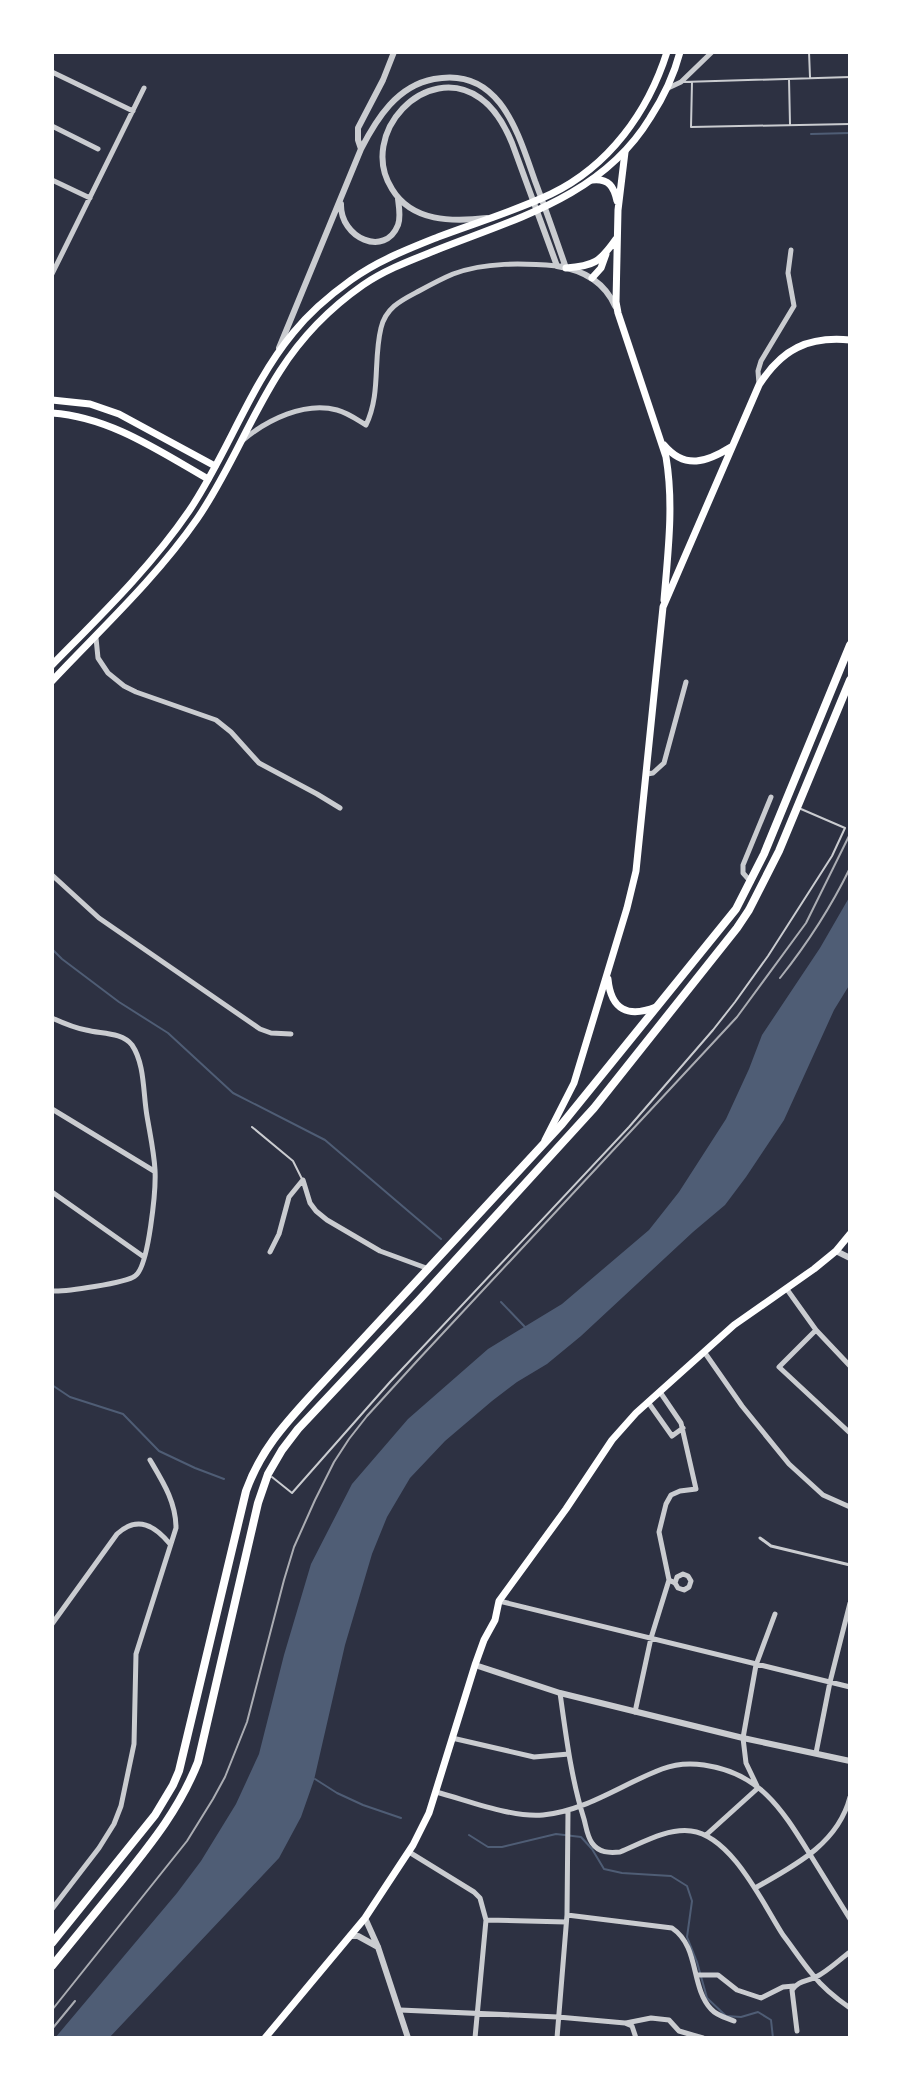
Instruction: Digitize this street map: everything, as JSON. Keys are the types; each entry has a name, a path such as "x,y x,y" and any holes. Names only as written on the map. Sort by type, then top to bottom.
{"highway":[{"path":"52,1943 155,1815 173,1785 191,1731 246,1491 260,1458 276,1434 584,1100 736,909 751,882 850,645"},
{"path":"52,1966 153,1842 192,1779 258,1503 268,1474 282,1450 594,1108 715,958 749,910 779,851 850,680"}],"main road":[{"path":"52,665 141,573 191,508 276,355 304,320 353,278 388,258 549,194 594,164 625,134 651,95 667,52"},
{"path":"52,681 149,580 184,537 213,494 274,381 316,325 364,285 400,265 553,203 592,180 625,152 644,127 665,90 680,52"},
{"path":"540,1149 574,1083 636,871 663,607 671,497 668,471 661,440 618,313 618,210 625,152"},
{"path":"592,180 602,180 611,185 618,210"},
{"path":"566,268 591,265 600,260 617,237"},
{"path":"592,278 601,268 607,252"},
{"path":"663,607 759,385 770,367 794,348 814,341 850,340"},
{"path":"52,400 90,404 119,414 215,466"},
{"path":"52,413 90,419 113,427 208,479"},
{"path":"661,440 677,456 695,461 713,458 733,446"},
{"path":"609,969 609,986 618,1005 637,1012 656,1007"},
{"path":"265,2038 338,1953 409,1852 427,1819 475,1665 495,1620 499,1601 612,1440 648,1402 734,1325 814,1269 843,1255 850,1234"}],"street":[{"path":"361,149 358,128 394,52"},
{"path":"665,90 681,82 712,52"},
{"path":"52,72 133,111"},
{"path":"276,355 361,149 389,105 416,85 445,78 468,81 482,87 502,105 516,127 566,268"},
{"path":"52,274 144,88"},
{"path":"489,218 452,220 426,216 398,198 382,163 384,139 396,116 416,98 449,89 470,92 488,104 505,127 557,266"},
{"path":"52,126 98,149"},
{"path":"52,180 90,198"},
{"path":"341,201 341,212 348,229 360,239 374,241 384,239 396,229 398,198"},
{"path":"759,385 761,361 794,306 788,273 791,250"},
{"path":"242,442 265,425 311,409 334,409 366,425 374,399 381,329 387,314 394,305 448,276 502,265 557,266 592,278 609,294 618,313"},
{"path":"96,634 98,658 108,673 124,686 216,720 259,763 340,808"},
{"path":"647,774 653,773 664,763 686,682"},
{"path":"751,882 743,873 744,862 771,797"},
{"path":"52,875 99,918 260,1029 291,1034"},
{"path":"52,1018 129,1041 141,1069 155,1171 153,1210 142,1267 135,1277 52,1291"},
{"path":"52,1109 155,1171"},
{"path":"270,1252 279,1234 289,1197 303,1180"},
{"path":"303,1180 310,1203 327,1220 380,1251 429,1269"},
{"path":"52,1192 144,1257"},
{"path":"843,1255 850,1250"},
{"path":"786,1288 816,1330 850,1366"},
{"path":"816,1330 779,1367 850,1433"},
{"path":"705,1353 742,1406 789,1464 823,1495 850,1507"},
{"path":"635,1712 651,1638 672,1581 659,1532 666,1504 671,1495 696,1489 683,1428 660,1392"},
{"path":"648,1402 672,1436 683,1428"},
{"path":"52,1909 99,1848 121,1806 134,1744 136,1654 176,1528 168,1489 150,1460"},
{"path":"52,1624 124,1528 143,1524 153,1527 170,1544"},
{"path":"760,1538 771,1546 850,1565"},
{"path":"499,1601 850,1687"},
{"path":"816,1753 850,1603"},
{"path":"758,1788 746,1763 743,1738 756,1665 775,1614"},
{"path":"475,1665 560,1693 850,1761"},
{"path":"560,1693 569,1754 590,1841 599,1850 611,1853 673,1831 706,1835 722,1846 755,1888 782,1933 815,1978 850,2008"},
{"path":"452,1737 534,1757 569,1754"},
{"path":"436,1792 527,1816 568,1812 665,1768 698,1764 723,1768 742,1776 758,1788 788,1817 850,1919"},
{"path":"706,1835 758,1788"},
{"path":"755,1888 810,1855 833,1833 848,1817 850,1797"},
{"path":"557,2038 567,1915 568,1812"},
{"path":"409,1852 480,1898 486,1920 475,2038"},
{"path":"567,1915 672,1928 679,1932 691,1951 710,2008 734,2021"},
{"path":"365,1918 378,1947 408,2038"},
{"path":"486,1920 566,1922"},
{"path":"350,1936 358,1936 378,1947"},
{"path":"699,1974 718,1975 737,1990 761,1998 783,1987 815,1978 850,1952"},
{"path":"794,1986 797,2031"},
{"path":"400,2010 625,2023 651,2018 669,2020 679,2031 703,2038"},
{"path":"625,2023 632,2026 636,2038"}],"lane":[{"path":"809,52 810,78"},
{"path":"681,82 850,77"},
{"path":"789,79 790,125"},
{"path":"692,82 691,127 850,124"},
{"path":"268,1474 292,1493 390,1382 629,1127 713,1030 771,951 832,856 845,828 797,807"},
{"path":"252,1127 293,1161 303,1180"}],"water":[{"path":"850,896 850,984 834,1010 784,1120 725,1205 581,1336 547,1364 492,1401 445,1441 410,1478 387,1517 372,1554 345,1645 314,1780 301,1817 279,1858 109,2038 55,2038 177,1893 236,1804 259,1754 311,1564 352,1484 408,1419 488,1349 562,1304 649,1230 679,1192 726,1119 762,1035 820,948"}],"waterway":[{"path":"811,134 850,133"},
{"path":"52,949 119,1002 168,1033 233,1093 325,1140 441,1239"},
{"path":"501,1302 525,1327"},
{"path":"52,1385 70,1397 123,1414 159,1451 224,1479"},
{"path":"315,1779 363,1805 401,1818"},
{"path":"469,1835 488,1847 502,1847 556,1834 581,1837 604,1869 671,1876 687,1886 692,1901 687,1937 707,1998 726,2016 741,2017 758,2012 771,2020 773,2038"}],"railway":[{"path":"52,2010 187,1841 225,1777 247,1722 294,1547 334,1462 349,1439 417,1361 737,1017 806,923 850,834"},
{"path":"780,978 818,925 850,868"},
{"path":"52,2029 75,2001"}]}
